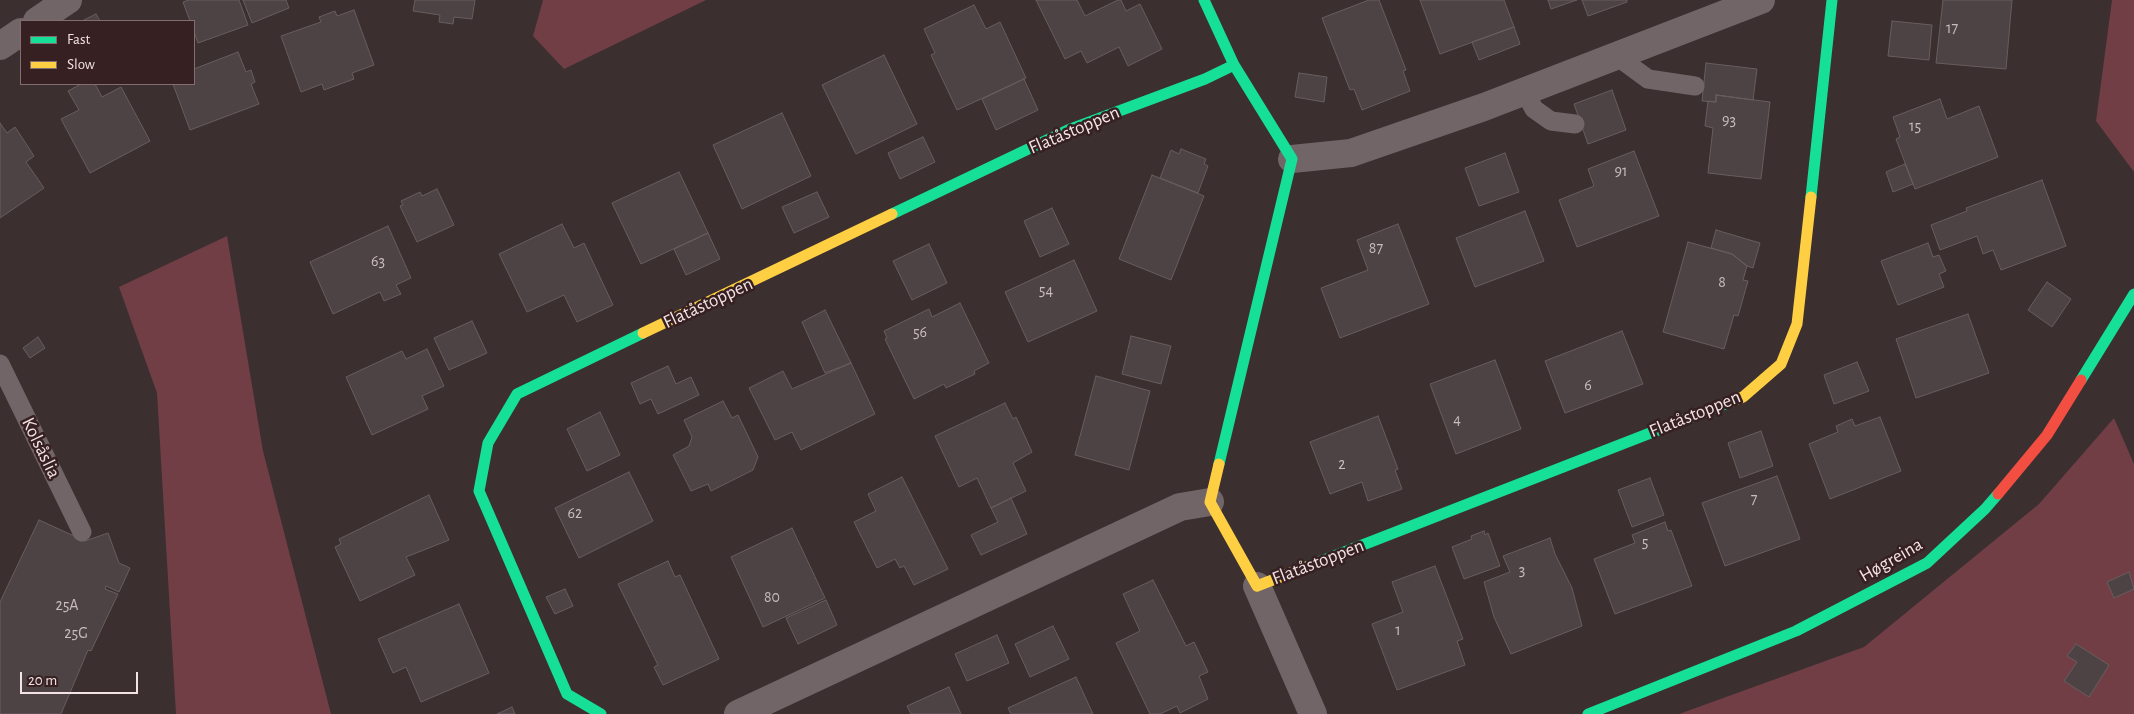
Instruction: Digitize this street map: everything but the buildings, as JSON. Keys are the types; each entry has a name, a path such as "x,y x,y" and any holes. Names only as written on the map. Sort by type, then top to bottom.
{"street":[{"path":"38,20 68,0"},
{"path":"738,714 1180,507 1210,502 1292,159 1234,65 1204,0"},
{"path":"1292,159 1352,153 1525,92 1761,0"},
{"name":"Flatåstoppen","path":"1257,586 1743,397 1781,364 1798,324 1832,0"},
{"path":"0,46 20,33"},
{"name":"Flatåstoppen","path":"601,714 567,694 479,492 488,443 517,394 1068,130 1205,78 1234,65"},
{"name":"Høgreina","path":"1588,714 1796,631 1927,563 1985,509 2047,435 2134,294"},
{"name":"Flatåstoppen","path":"1210,502 1257,586 1313,714"}],"lane":[{"path":"1618,57 1648,79 1695,86"},
{"path":"1525,92 1534,109 1551,122 1575,124"},
{"name":"Kolsåslia","path":"0,364 82,532"}],"shaded area":[{"path":"543,0 706,0 564,69 533,36"},
{"path":"2112,0 2134,0 2134,172 2096,121"},
{"path":"227,236 263,451 331,714 176,714 157,393 119,287"},
{"path":"2114,418 2134,464 2134,714 1679,714 1864,647 2039,504"}],"traffic: fast":[{"path":"1204,0 1234,65 1292,159 1219,464"},
{"path":"1811,197 1832,0"},
{"path":"892,214 1068,130 1205,79 1234,65"},
{"path":"2081,380 2134,294"},
{"path":"601,714 567,694 479,491 488,443 517,394 643,333"},
{"path":"1306,567 1730,402"},
{"path":"1588,714 1796,631 1927,563 1985,509 1998,494"}],"traffic: slow":[{"path":"1730,402 1743,397 1781,364 1797,324 1811,197"},
{"path":"643,333 892,214"},
{"path":"1219,464 1210,502 1257,586 1306,567"}],"traffic: jam":[{"path":"1998,494 2047,435 2081,380"}]}
